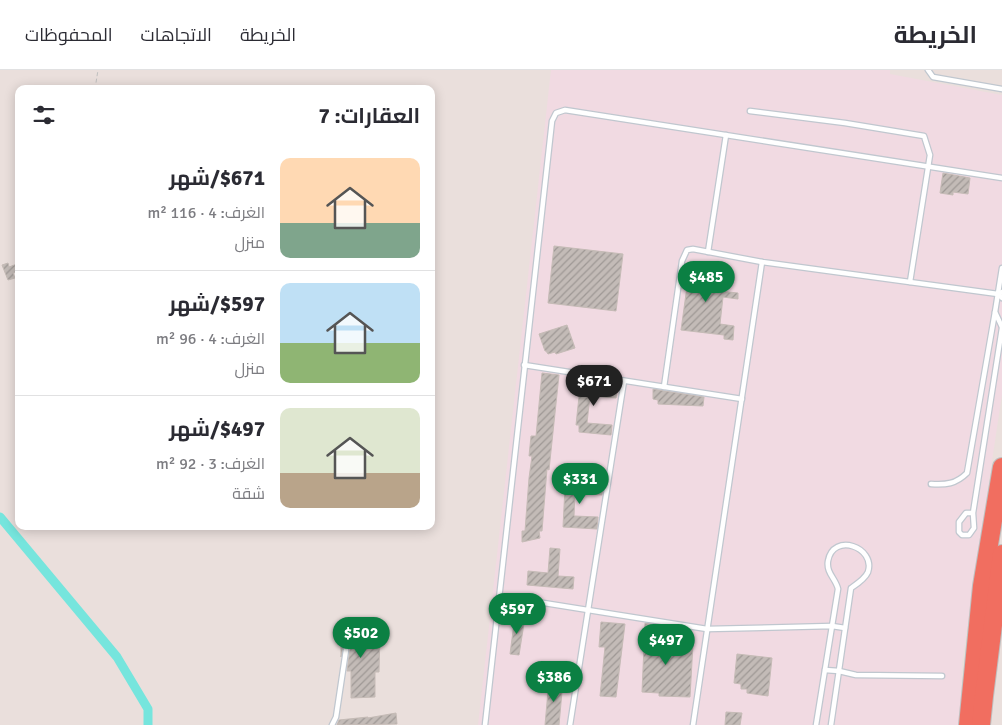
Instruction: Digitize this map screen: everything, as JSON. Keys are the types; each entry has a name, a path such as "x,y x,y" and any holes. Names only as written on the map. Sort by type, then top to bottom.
{"highway":[{"path":"968,725 982,586 1002,467"},
{"path":"982,725 1002,554"},
{"path":"993,725 1002,640"}],"lane":[{"path":"928,70 933,78 1002,89"},
{"path":"485,725 552,121 556,113 565,110 1002,178"},
{"path":"750,111 845,123 924,136 930,155 910,282"},
{"path":"708,252 726,135"},
{"path":"664,387 684,255 687,250 1001,295"},
{"path":"694,725 762,262"},
{"path":"931,484 951,484 960,480 967,473 995,312 1001,295 1002,268"},
{"path":"974,513 966,513 959,522 959,532 962,536 973,532 974,513 1002,328 995,312"},
{"path":"524,365 742,399"},
{"path":"570,725 624,381"},
{"path":"816,725 838,590 837,583 828,570 828,561 834,549 841,545 849,544 858,548 869,562 867,573 861,581 851,588 831,725"},
{"path":"500,596 707,629 832,626 845,628"},
{"path":"332,725 336,717 346,650"},
{"path":"825,670 856,675 942,676"}],"path":[{"path":"95,85 98,70"}],"shaded area":[{"path":"551,70 890,70 890,74 1002,95 1002,394 962,663 960,725 478,725"}],"building":[{"path":"943,173 970,178 968,194 953,192 953,195 940,193"},
{"path":"554,246 623,254 616,311 548,303"},
{"path":"8,263 9,267 15,265 15,272 13,273 15,278 8,280 2,265"},
{"path":"690,265 724,269 723,277 716,278 719,291 738,293 738,299 723,297 720,324 734,326 733,340 724,339 724,335 681,330"},
{"path":"567,325 575,348 556,354 555,352 548,354 545,351 539,334"},
{"path":"542,373 559,375 549,470 547,469 542,531 539,531 540,538 522,542 522,531 525,531 532,456 529,456 531,436 536,436"},
{"path":"585,382 618,385 616,398 590,396 587,423 612,425 611,435 579,432 579,425 576,425 580,387 585,387"},
{"path":"653,389 704,397 703,406 658,404 658,400 653,399"},
{"path":"570,482 603,484 602,495 575,493 574,516 598,517 597,529 563,527 565,487 570,487"},
{"path":"550,548 560,549 558,576 574,577 573,589 527,585 528,571 548,573"},
{"path":"515,616 525,617 519,655 510,654"},
{"path":"341,622 357,622 357,633 380,633 379,672 375,672 375,697 351,698 351,671 347,671 350,649 347,646 343,647 341,657"},
{"path":"601,622 625,624 616,697 600,696 605,647 599,647"},
{"path":"645,623 659,626 657,642 693,644 690,697 659,696 659,693 642,692"},
{"path":"737,654 772,658 768,696 747,693 747,689 741,689 741,684 734,683"},
{"path":"549,680 563,681 559,725 545,725"},
{"path":"726,712 742,713 740,725 725,725"},
{"path":"396,713 397,724 337,725 339,720 368,718"}],"waterway":[{"path":"0,517 117,657 148,709 148,725"}]}
